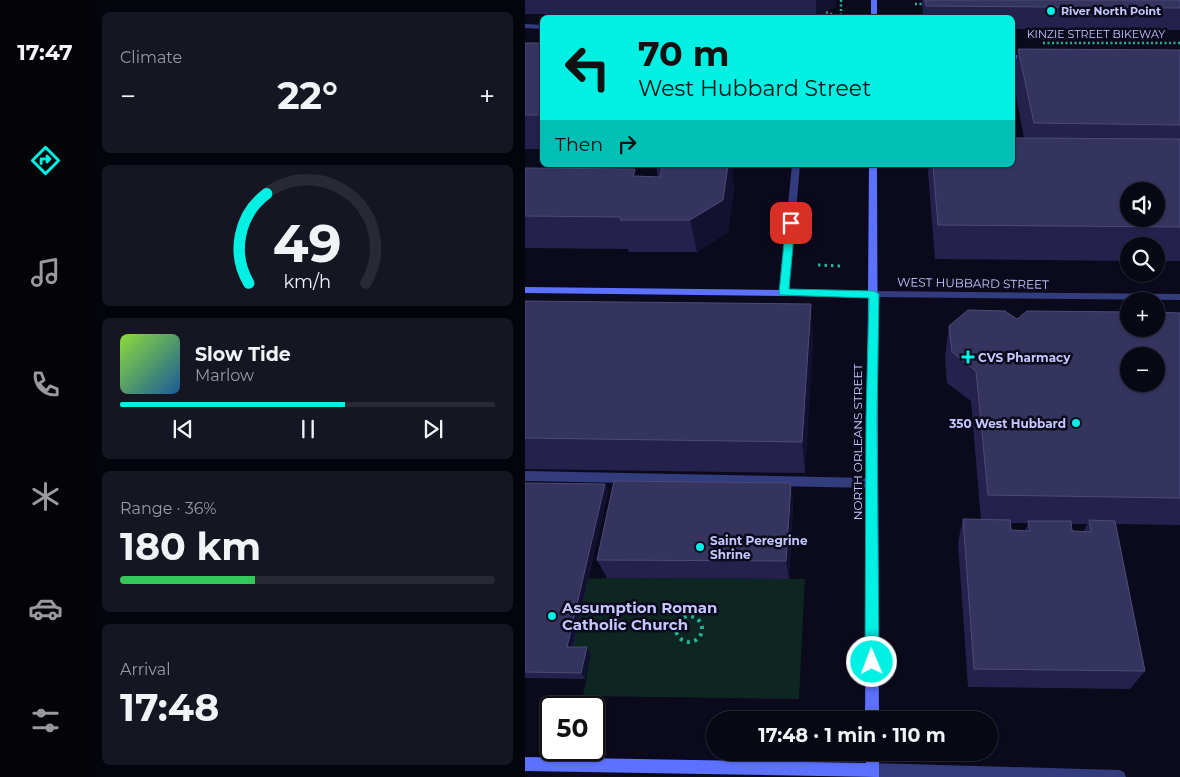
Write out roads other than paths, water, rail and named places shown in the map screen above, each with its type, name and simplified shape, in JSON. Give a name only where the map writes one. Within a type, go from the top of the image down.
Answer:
[{"type":"main road","points":[[874,0],[874,15]]},
{"type":"main road","points":[[1015,57],[1042,57]]},
{"type":"main road","name":"NORTH ORLEANS STREET","points":[[872,711],[873,167]]},
{"type":"main road","name":"WEST HUBBARD STREET","points":[[525,290],[874,294]]},
{"type":"main road","points":[[525,764],[873,774],[872,761]]},
{"type":"street","points":[[525,26],[540,27]]},
{"type":"street","points":[[784,293],[796,167]]},
{"type":"street","name":"WEST HUBBARD STREET","points":[[874,294],[1180,297]]},
{"type":"street","points":[[525,476],[871,483]]},
{"type":"street","points":[[873,774],[1119,777]]},
{"type":"place","name":"River North Point","points":[[1051,11]]},
{"type":"place","name":"CVS Pharmacy","points":[[968,357]]},
{"type":"place","name":"350 West Hubbard","points":[[1076,423]]},
{"type":"place","name":"Saint Peregrine Shrine","points":[[700,547]]},
{"type":"place","name":"Assumption Roman Catholic Church","points":[[552,616]]}]
